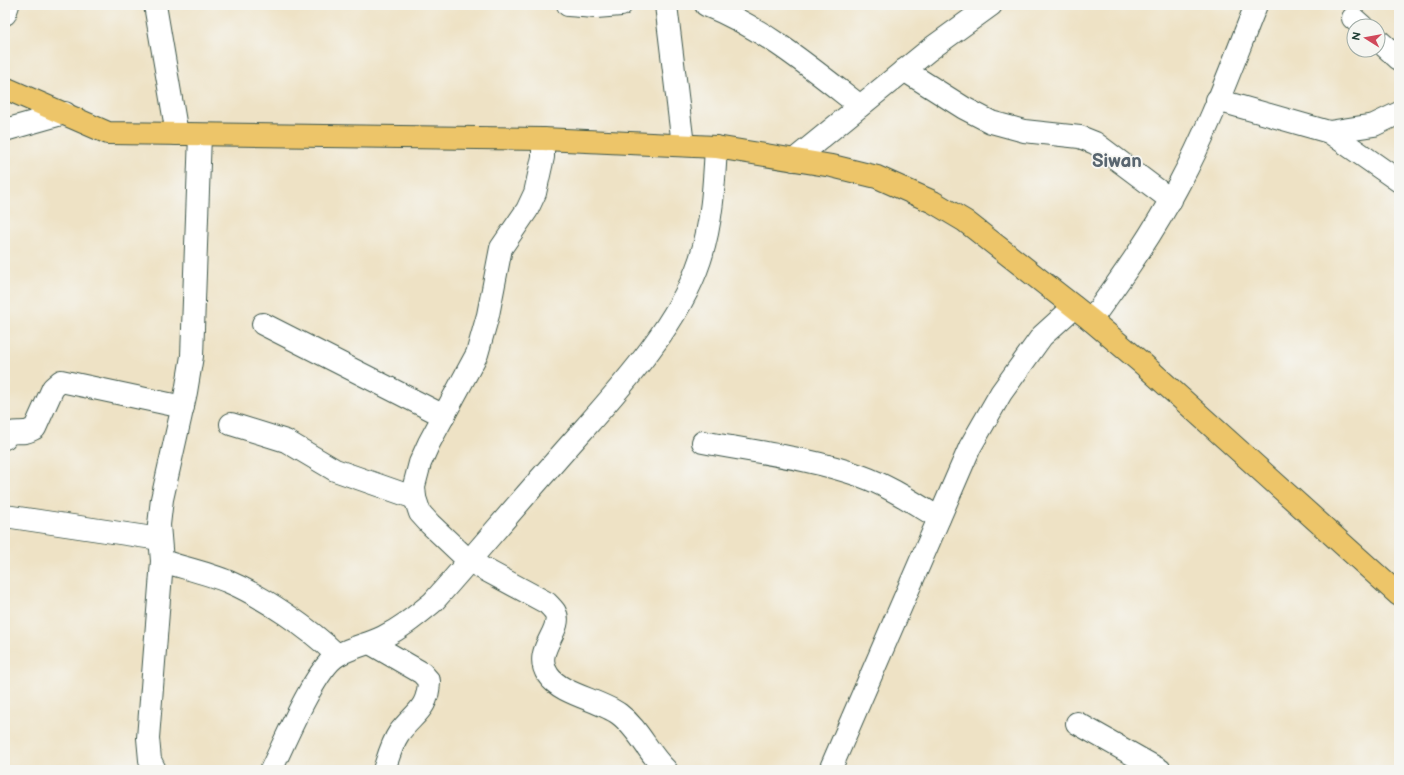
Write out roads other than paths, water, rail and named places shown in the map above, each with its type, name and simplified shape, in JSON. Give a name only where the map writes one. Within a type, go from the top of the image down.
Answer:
[{"type":"main road","points":[[5,88],[108,133],[543,139],[684,145],[716,147],[832,166],[877,177],[933,202],[965,221],[1092,320],[1149,369],[1399,595]]},
{"type":"street","points":[[5,14],[8,5]]},
{"type":"street","points":[[155,5],[177,134]]},
{"type":"street","points":[[568,5],[596,7],[621,5]]},
{"type":"street","points":[[666,5],[684,145]]},
{"type":"street","points":[[706,5],[738,12],[860,106]]},
{"type":"street","points":[[794,160],[904,70],[991,5]]},
{"type":"street","points":[[1092,320],[1128,269],[1170,200],[1217,100],[1256,5]]},
{"type":"street","points":[[1386,47],[1399,59]]},
{"type":"street","points":[[904,70],[964,108],[991,122],[1024,131],[1080,137],[1095,143],[1170,200]]},
{"type":"street","points":[[1217,100],[1329,132],[1399,181]]},
{"type":"street","points":[[5,130],[65,113]]},
{"type":"street","points":[[1329,132],[1374,125],[1399,113]]},
{"type":"street","points":[[155,770],[150,760],[148,738],[162,561],[159,525],[162,499],[183,407],[192,356],[200,135]]},
{"type":"street","points":[[543,139],[543,157],[535,193],[527,210],[501,248],[488,315],[478,354],[420,463],[414,486],[415,498],[420,512],[430,524],[469,561],[547,603],[556,613],[557,621],[543,653],[541,662],[548,676],[562,687],[618,714],[632,726],[656,761],[666,770]]},
{"type":"street","points":[[271,770],[312,688],[326,667],[337,655],[370,643],[404,626],[433,602],[637,366],[672,316],[688,288],[700,261],[714,191],[716,147]]},
{"type":"street","points":[[830,770],[970,447],[1001,393],[1042,336],[1074,306]]},
{"type":"street","points":[[263,324],[444,416]]},
{"type":"street","points":[[5,438],[7,434],[14,432],[25,432],[35,428],[53,388],[61,381],[83,384],[183,407]]},
{"type":"street","points":[[231,424],[286,441],[335,470],[415,498]]},
{"type":"street","points":[[703,442],[830,466],[862,476],[892,490],[939,518]]},
{"type":"street","points":[[5,516],[160,539]]},
{"type":"street","points":[[162,561],[228,582],[243,589],[306,628],[337,655]]},
{"type":"street","points":[[370,643],[422,673],[429,681],[427,700],[420,711],[398,734],[384,770]]},
{"type":"street","points":[[1077,723],[1160,770]]},
{"type":"district","name":"Siwan","points":[[1117,161]]}]
